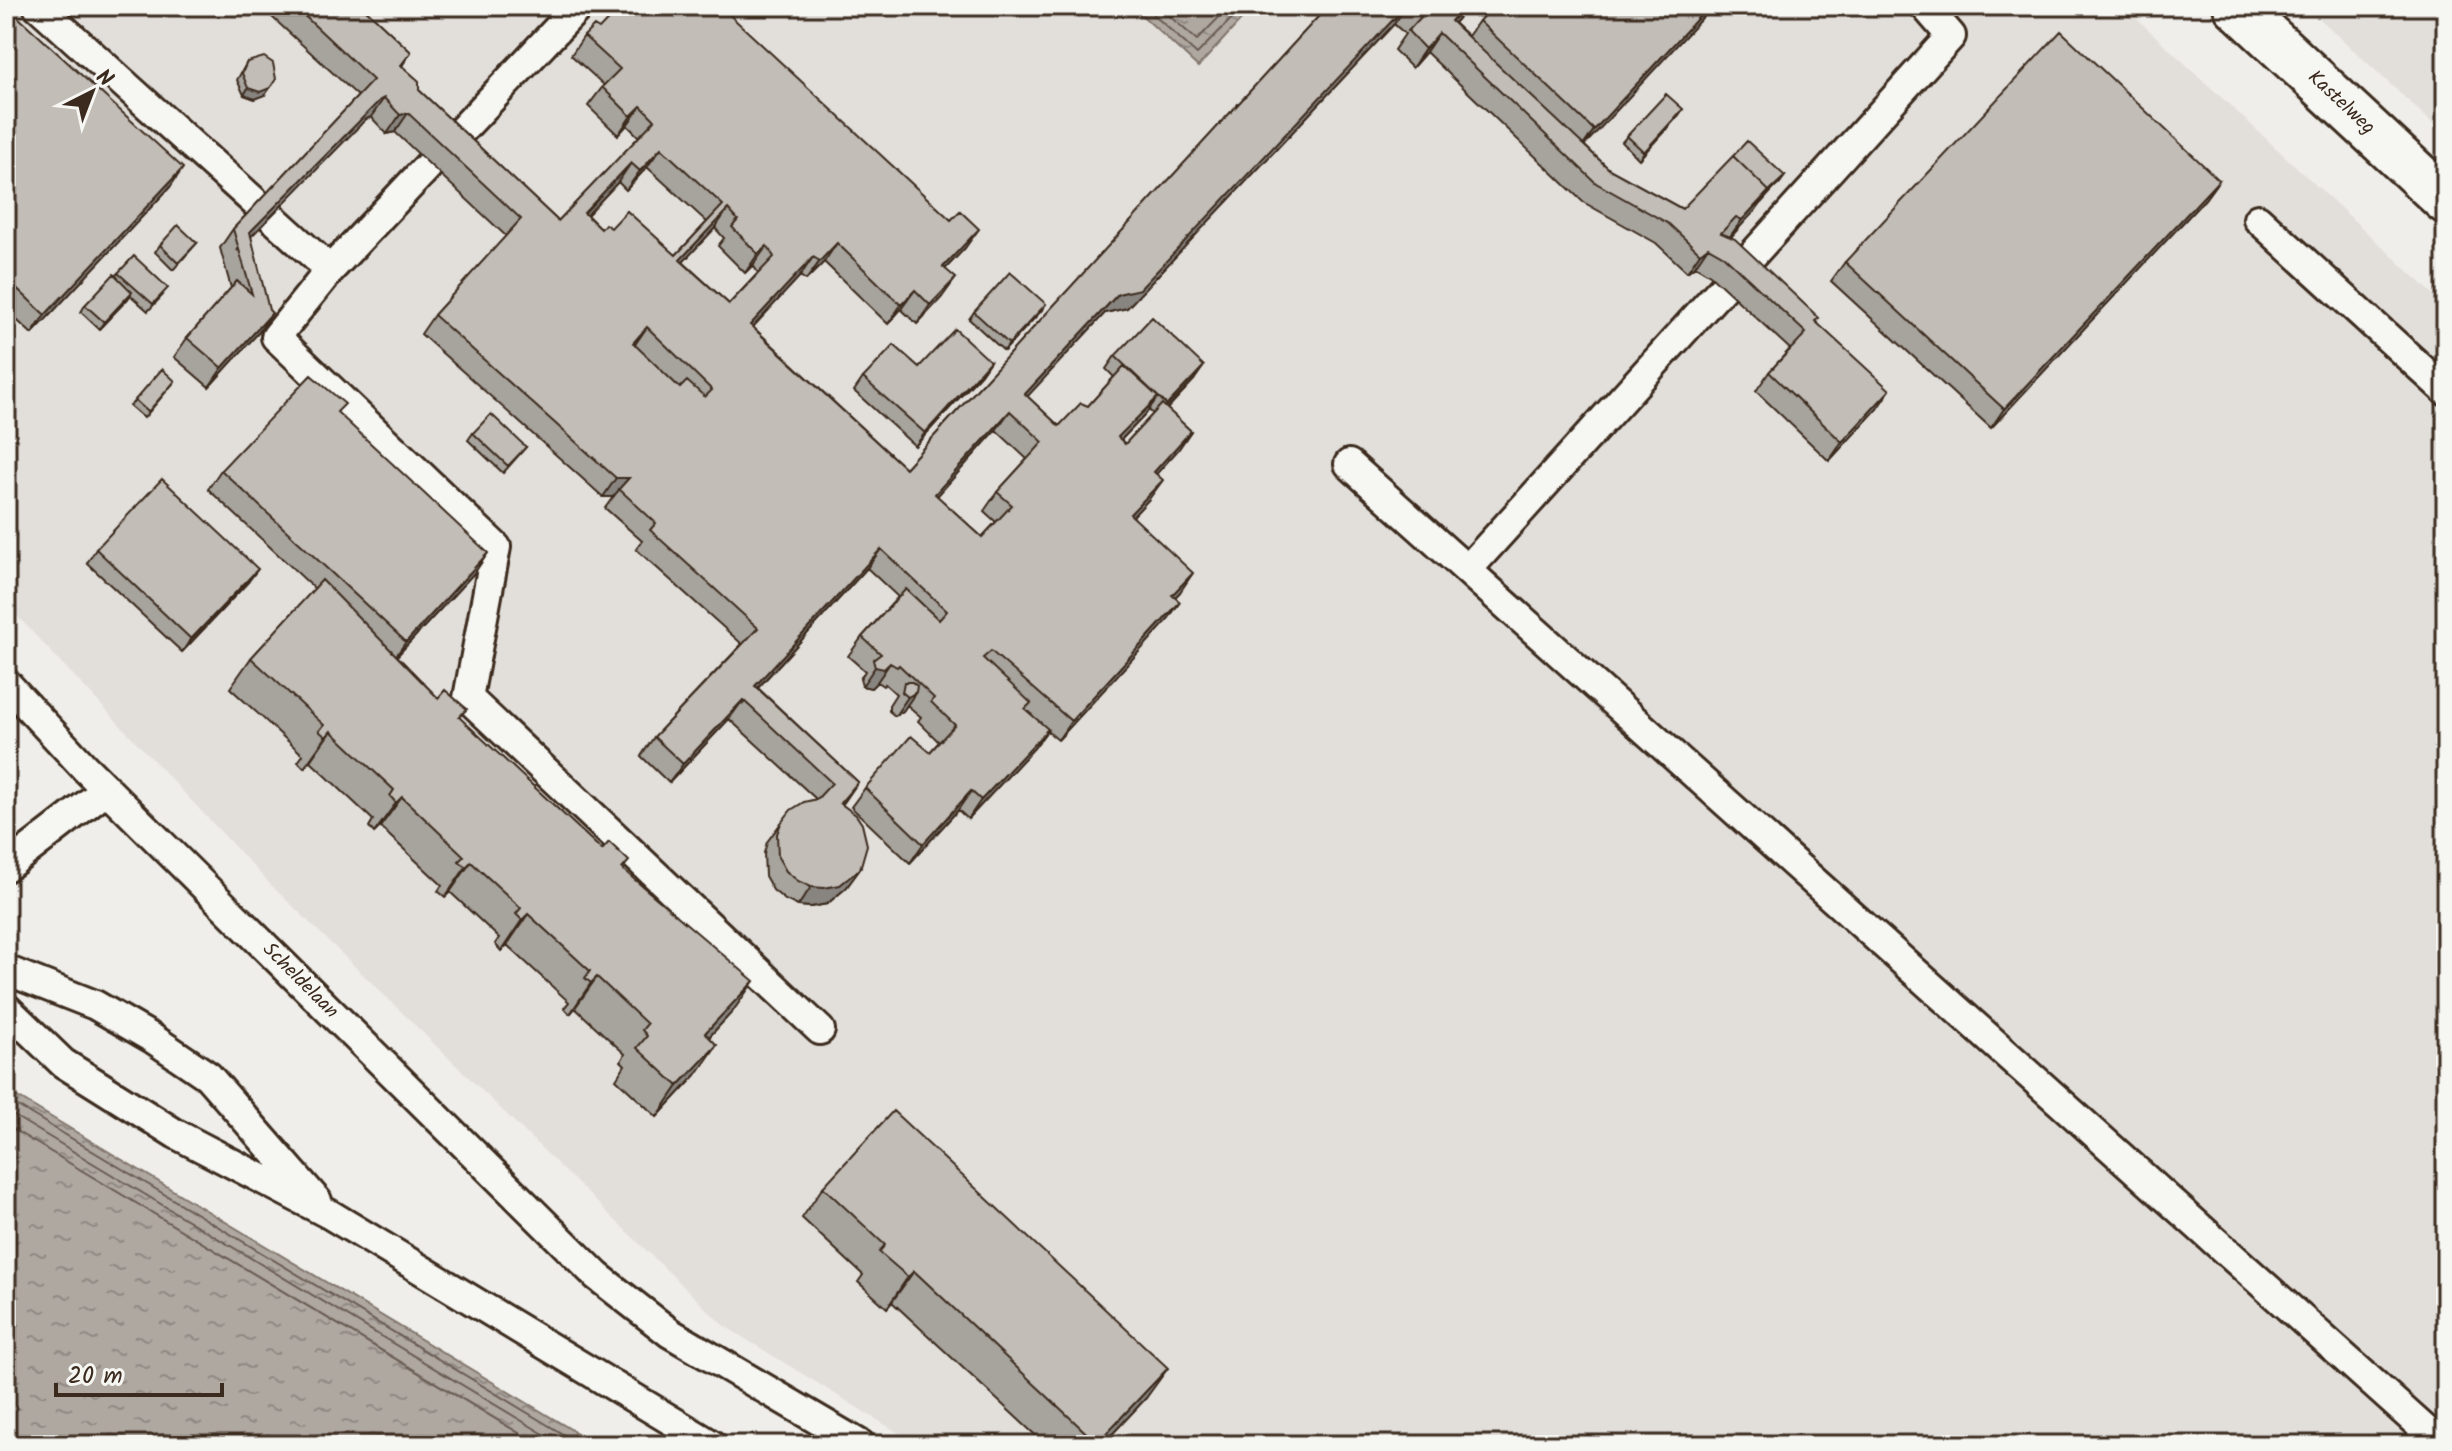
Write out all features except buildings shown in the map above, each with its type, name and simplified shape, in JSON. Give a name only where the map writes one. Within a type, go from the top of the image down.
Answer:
[{"type":"main road","name":"Kastelweg","points":[[2236,6],[2446,201]]},
{"type":"lane","points":[[38,6],[330,270]]},
{"type":"lane","points":[[579,6],[330,270],[276,337],[496,547],[468,698],[820,1030]]},
{"type":"lane","points":[[1467,570],[1951,36],[1925,6]]},
{"type":"lane","points":[[2258,219],[2446,391]]},
{"type":"lane","points":[[1349,464],[2442,1445]]},
{"type":"lane","name":"Scheldelaan","points":[[6,683],[107,789],[597,1276],[670,1333],[861,1445]]},
{"type":"lane","points":[[6,867],[107,789]]},
{"type":"lane","points":[[6,970],[95,1005],[208,1076],[329,1214]]},
{"type":"lane","points":[[6,1008],[63,1063],[176,1134],[329,1214],[712,1445]]},
{"type":"shaded area","points":[[6,6],[2123,6],[2446,306],[2446,1445],[918,1445],[723,1325],[270,884],[6,604]]},
{"type":"shaded area","points":[[2306,6],[2446,6],[2446,136]]},
{"type":"water","points":[[1132,6],[1254,6],[1198,67]]},
{"type":"water","points":[[6,1090],[597,1445],[6,1445]]}]
